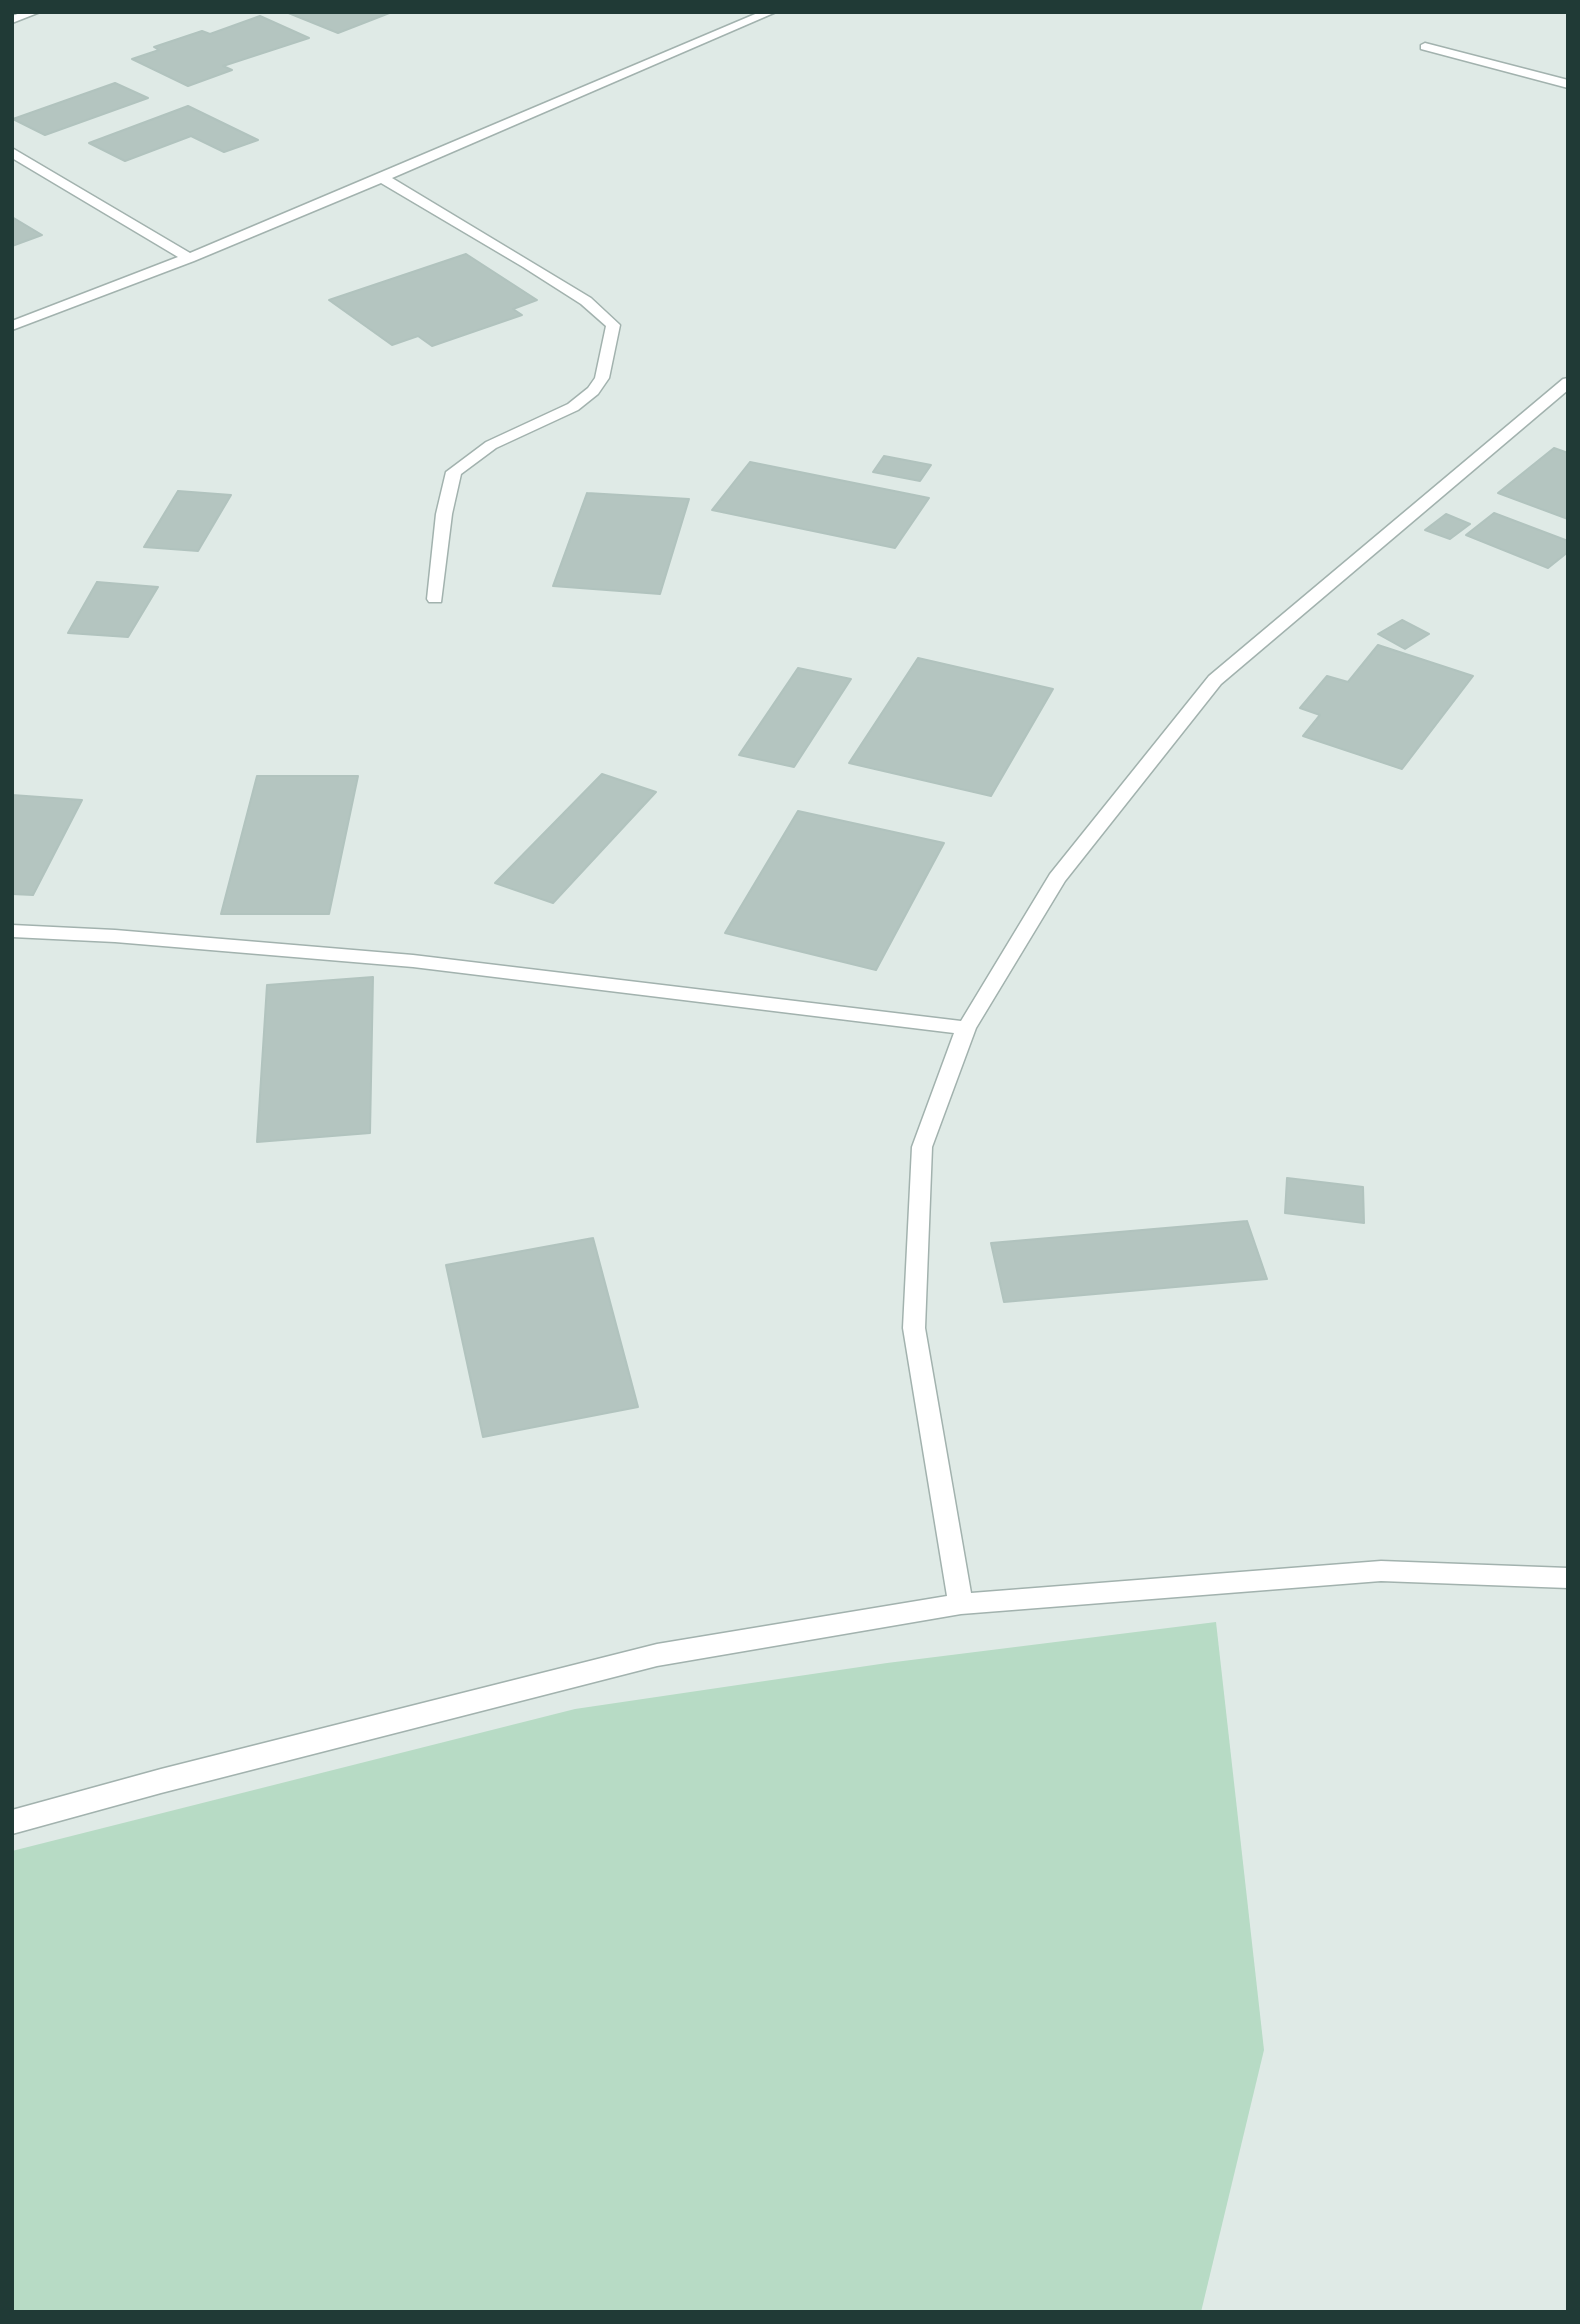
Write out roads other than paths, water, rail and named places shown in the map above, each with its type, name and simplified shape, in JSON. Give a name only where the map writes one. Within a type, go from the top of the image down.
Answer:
[{"type":"street","points":[[12,20],[34,12]]},
{"type":"street","points":[[12,326],[189,258],[770,12]]},
{"type":"street","points":[[1425,47],[1568,84]]},
{"type":"street","points":[[12,152],[189,258]]},
{"type":"street","points":[[382,178],[528,264],[586,301],[613,325],[602,377],[593,390],[573,407],[491,445],[454,472],[444,514],[435,599]]},
{"type":"street","points":[[961,1604],[914,1328],[922,1147],[966,1028],[1058,878],[1215,680],[1568,382]]},
{"type":"street","points":[[12,931],[116,936],[413,961],[966,1028]]},
{"type":"street","points":[[12,1822],[174,1777],[657,1655],[961,1604],[1381,1571],[1568,1578]]}]
